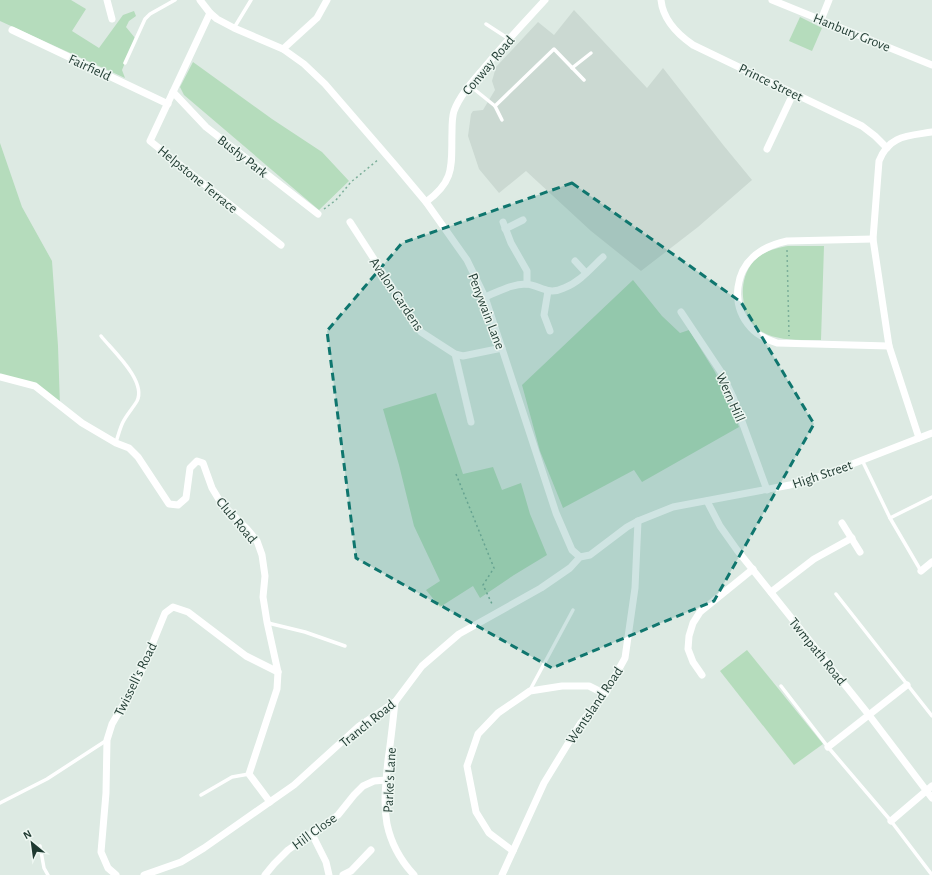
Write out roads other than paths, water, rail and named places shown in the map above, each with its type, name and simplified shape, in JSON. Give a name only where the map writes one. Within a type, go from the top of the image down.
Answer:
[{"type":"street","points":[[108,0],[112,18]]},
{"type":"street","points":[[200,0],[210,13]]},
{"type":"street","points":[[282,49],[317,18],[327,0]]},
{"type":"street","name":"Conway Road","points":[[426,202],[437,194],[445,183],[452,168],[452,126],[454,111],[462,95],[544,0]]},
{"type":"street","name":"Prince Street","points":[[661,0],[662,10],[674,29],[687,41],[862,126],[875,136],[886,148]]},
{"type":"street","name":"Hanbury Grove","points":[[772,0],[932,65]]},
{"type":"street","points":[[821,20],[829,0]]},
{"type":"street","name":"Penywain Lane","points":[[210,13],[234,28],[282,49],[304,64],[325,84],[426,202],[467,260],[485,297],[556,513],[572,550],[580,557]]},
{"type":"street","name":"Helpstone Terrace","points":[[210,13],[150,141],[281,245]]},
{"type":"street","name":"Fairfield","points":[[12,30],[168,104]]},
{"type":"street","name":"Bushy Park","points":[[174,92],[206,127],[318,214]]},
{"type":"street","points":[[767,148],[794,94]]},
{"type":"street","points":[[919,438],[889,346],[873,239],[879,161],[886,148],[902,136],[932,132]]},
{"type":"street","points":[[523,220],[504,226],[511,243],[527,271],[527,284]]},
{"type":"street","name":"Avalon Gardens","points":[[350,222],[421,332],[455,354]]},
{"type":"street","points":[[873,239],[787,241],[774,244],[761,251],[751,260],[742,275],[737,288],[738,302],[742,316],[751,329],[764,339],[789,344],[889,346]]},
{"type":"street","points":[[485,297],[513,286],[527,284],[548,291],[563,289],[576,282],[603,257]]},
{"type":"street","points":[[575,261],[586,273]]},
{"type":"street","points":[[548,291],[544,315],[550,331]]},
{"type":"street","name":"Wern Hill","points":[[681,312],[721,372],[733,397],[767,490]]},
{"type":"street","points":[[471,422],[455,354],[463,356],[502,348]]},
{"type":"street","name":"Club Road","points":[[0,377],[35,386],[82,423],[116,443],[129,448],[138,457],[168,504],[178,505],[186,498],[190,468],[197,461],[203,463],[212,488],[221,503],[248,529],[257,541],[262,555],[265,576],[263,597],[267,622],[278,672],[277,689],[249,774]]},
{"type":"street","name":"High Street","points":[[708,501],[790,485],[824,475],[932,433]]},
{"type":"street","name":"Tranch Road","points":[[144,875],[181,862],[204,848],[294,785],[358,728],[395,702],[422,666],[459,634],[541,588],[570,568],[580,557],[590,555],[627,527],[638,521],[673,507],[708,501]]},
{"type":"street","name":"Twmpath Road","points":[[708,501],[720,526],[752,569],[929,788],[932,798]]},
{"type":"street","name":"Wentsland Road","points":[[502,875],[544,783],[580,724],[605,694],[626,658],[635,588],[638,521]]},
{"type":"street","points":[[842,523],[860,552]]},
{"type":"street","points":[[771,592],[814,559],[852,538]]},
{"type":"street","points":[[921,571],[932,562]]},
{"type":"street","points":[[702,675],[693,662],[688,649],[689,636],[693,623],[700,612],[752,569]]},
{"type":"street","name":"Twissell's Road","points":[[116,875],[108,868],[101,852],[106,794],[107,740],[112,724],[138,679],[165,613],[173,607],[188,612],[246,656],[278,672]]},
{"type":"street","points":[[828,747],[907,684]]},
{"type":"street","points":[[513,851],[489,833],[476,812],[468,766],[478,734],[498,712],[530,691],[562,686],[589,686],[605,694]]},
{"type":"street","name":"Parke's Lane","points":[[395,702],[386,780],[385,800],[387,824],[393,843],[404,864],[414,875]]},
{"type":"street","points":[[249,774],[270,802]]},
{"type":"street","name":"Hill Close","points":[[265,875],[288,850],[338,815],[363,786],[374,781],[386,780]]},
{"type":"street","points":[[892,821],[929,788]]},
{"type":"street","points":[[312,834],[323,855],[329,875]]},
{"type":"street","points":[[343,875],[351,871],[371,850]]},
{"type":"lane","points":[[125,63],[146,17],[175,0]]},
{"type":"lane","points":[[234,28],[251,0]]},
{"type":"lane","points":[[486,24],[509,39]]},
{"type":"lane","points":[[495,106],[554,49],[584,80]]},
{"type":"lane","points":[[572,68],[591,53]]},
{"type":"lane","points":[[470,85],[495,106],[502,120]]},
{"type":"lane","points":[[100,336],[120,356],[130,369],[138,389],[138,400],[123,421],[116,443]]},
{"type":"lane","points":[[862,460],[890,518],[921,571]]},
{"type":"lane","points":[[890,518],[932,497]]},
{"type":"lane","points":[[836,594],[932,716]]},
{"type":"lane","points":[[530,691],[573,610]]},
{"type":"lane","points":[[267,622],[305,632],[345,646]]},
{"type":"lane","points":[[781,686],[828,747],[892,821],[932,875]]},
{"type":"lane","points":[[0,803],[47,779],[107,740]]},
{"type":"lane","points":[[201,795],[232,777],[249,774]]},
{"type":"lane","points":[[40,846],[44,868],[48,875]]}]
